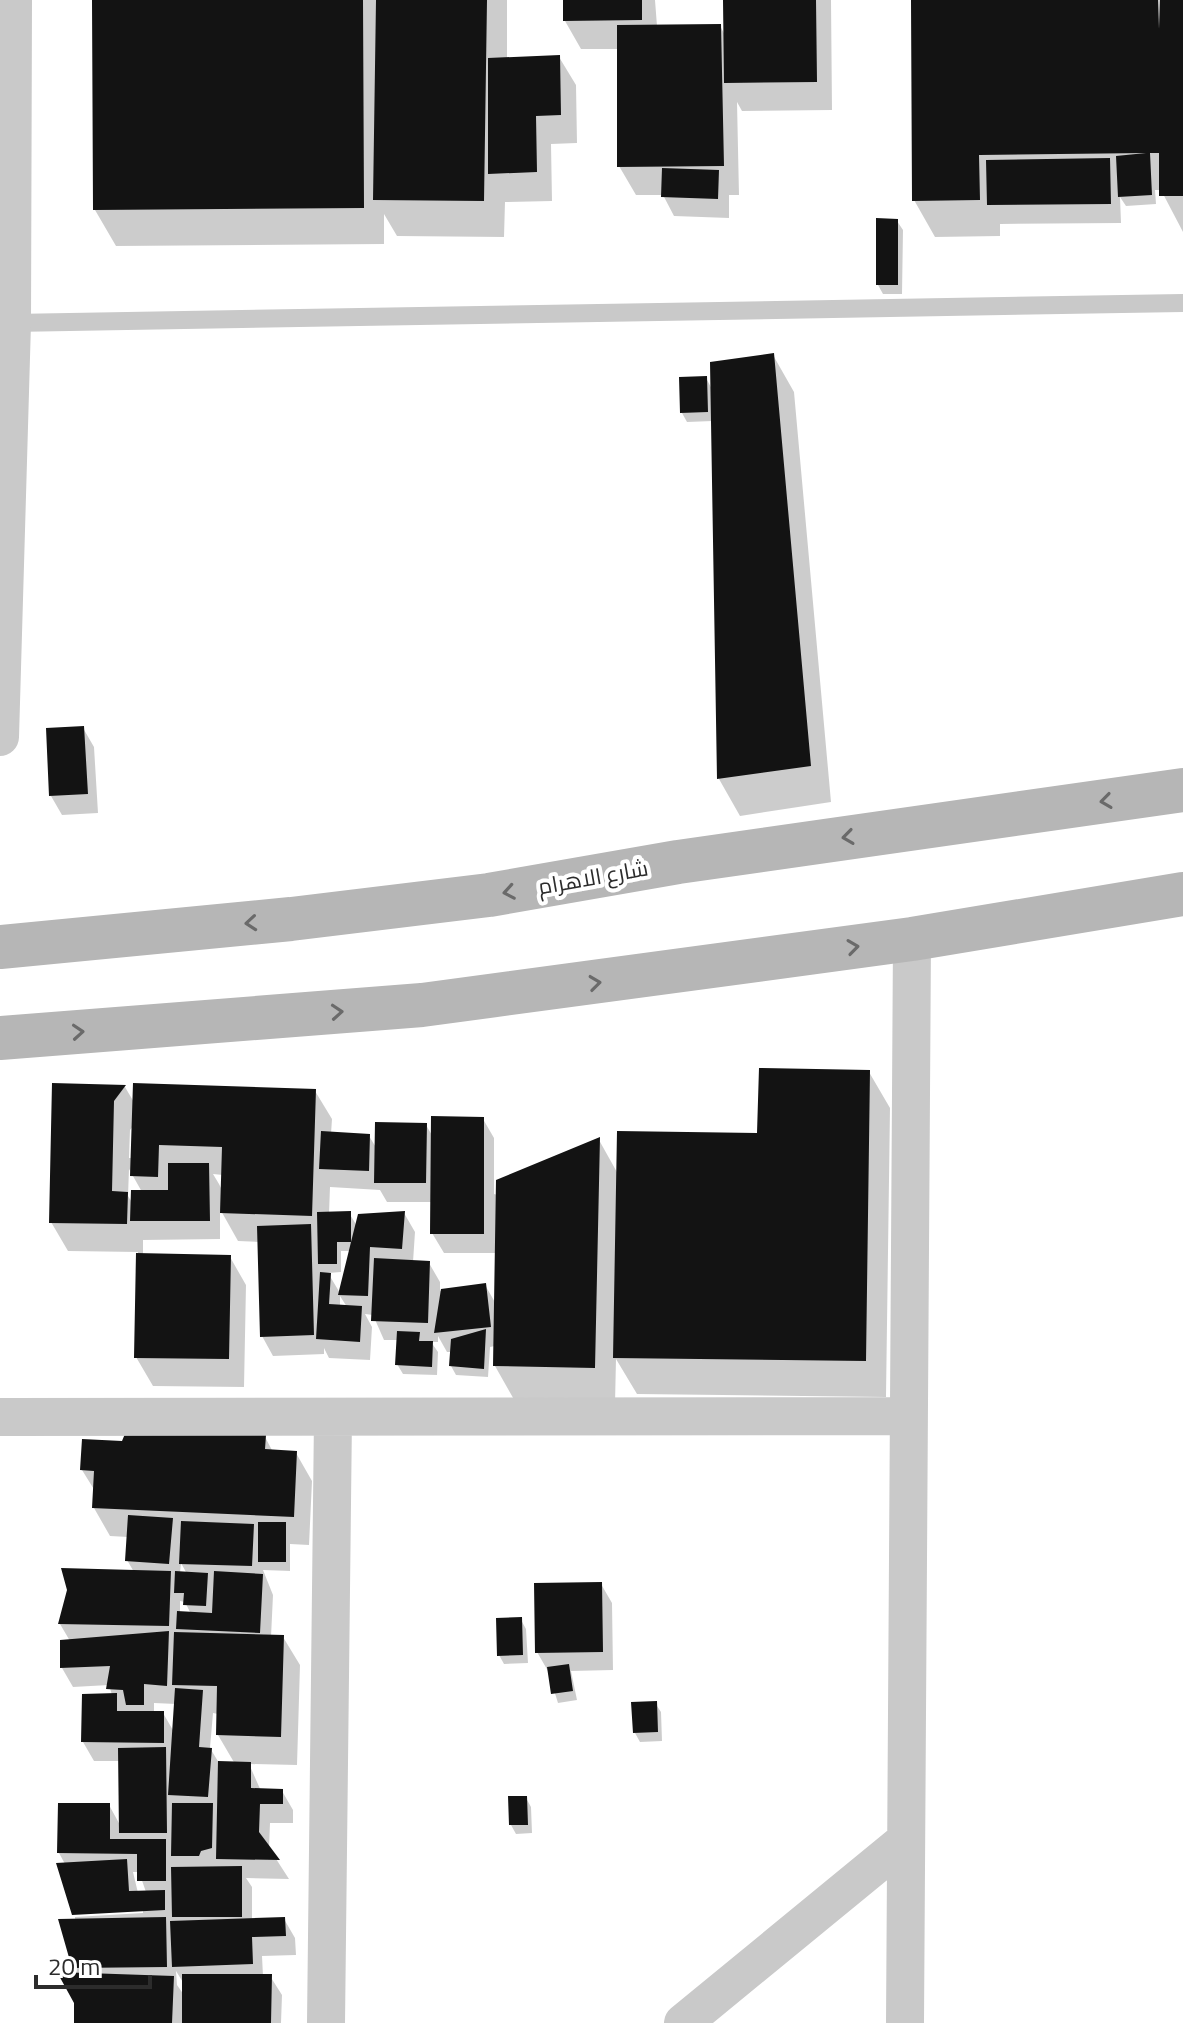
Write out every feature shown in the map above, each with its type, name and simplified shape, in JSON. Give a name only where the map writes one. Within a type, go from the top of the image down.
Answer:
[{"type":"main road","name":"شارع الاهرام","points":[[0,947],[489,895],[694,859],[1183,790]]},
{"type":"main road","points":[[0,1038],[422,1005],[912,939],[1183,894]]},
{"type":"street","points":[[0,737],[12,323],[13,0]]},
{"type":"street","points":[[905,2023],[912,939]]},
{"type":"street","points":[[0,1417],[907,1416]]},
{"type":"street","points":[[326,2023],[333,1417]]},
{"type":"street","points":[[683,2023],[906,1840]]},
{"type":"lane","points":[[12,323],[1183,303]]},
{"type":"building","points":[[92,0],[363,0],[364,208],[93,210]]},
{"type":"building","points":[[376,0],[487,0],[484,201],[373,200]]},
{"type":"building","points":[[563,0],[642,0],[642,20],[563,21]]},
{"type":"building","points":[[723,0],[816,0],[817,82],[724,83]]},
{"type":"building","points":[[911,0],[1158,0],[1159,29],[1160,0],[1183,0],[1183,196],[1159,196],[1159,153],[1150,153],[1152,195],[1118,197],[1116,156],[1146,153],[979,155],[980,200],[912,201]]},
{"type":"building","points":[[721,24],[724,166],[617,167],[617,25]]},
{"type":"building","points":[[560,55],[561,115],[536,116],[537,172],[488,174],[488,58]]},
{"type":"building","points":[[1110,158],[1111,204],[987,205],[986,160]]},
{"type":"building","points":[[662,168],[719,170],[718,199],[661,197]]},
{"type":"building","points":[[876,218],[898,219],[898,285],[876,285]]},
{"type":"building","points":[[774,353],[811,766],[717,779],[710,362]]},
{"type":"building","points":[[707,376],[708,412],[680,413],[679,377]]},
{"type":"building","points":[[84,726],[88,794],[49,796],[46,728]]},
{"type":"building","points":[[759,1068],[870,1070],[866,1361],[613,1358],[617,1131],[757,1133]]},
{"type":"building","points":[[52,1083],[126,1085],[114,1101],[112,1191],[128,1192],[127,1224],[49,1223]]},
{"type":"building","points":[[133,1083],[316,1089],[312,1216],[220,1213],[222,1147],[159,1145],[158,1177],[130,1176]]},
{"type":"building","points":[[431,1116],[484,1117],[484,1234],[430,1234]]},
{"type":"building","points":[[375,1122],[427,1123],[426,1183],[374,1183]]},
{"type":"building","points":[[321,1131],[370,1134],[369,1171],[319,1169]]},
{"type":"building","points":[[600,1137],[595,1368],[493,1366],[496,1180]]},
{"type":"building","points":[[168,1163],[209,1163],[210,1221],[130,1221],[131,1190],[168,1190]]},
{"type":"building","points":[[351,1211],[351,1242],[337,1242],[337,1264],[318,1264],[317,1212]]},
{"type":"building","points":[[405,1211],[402,1249],[370,1247],[368,1296],[338,1295],[358,1214]]},
{"type":"building","points":[[311,1224],[314,1335],[260,1337],[257,1226]]},
{"type":"building","points":[[136,1253],[231,1255],[229,1359],[134,1358]]},
{"type":"building","points":[[374,1258],[430,1261],[428,1323],[371,1321]]},
{"type":"building","points":[[320,1272],[331,1273],[329,1304],[362,1306],[360,1342],[316,1339]]},
{"type":"building","points":[[486,1283],[491,1327],[434,1333],[441,1289]]},
{"type":"building","points":[[486,1329],[484,1369],[449,1366],[451,1339]]},
{"type":"building","points":[[397,1331],[420,1332],[419,1341],[433,1341],[432,1367],[395,1365]]},
{"type":"building","points":[[127,1429],[266,1435],[265,1449],[297,1451],[294,1517],[92,1508],[94,1471],[80,1470],[82,1439],[122,1441]]},
{"type":"building","points":[[128,1515],[173,1518],[169,1564],[125,1561]]},
{"type":"building","points":[[181,1521],[254,1524],[252,1566],[179,1564]]},
{"type":"building","points":[[258,1522],[286,1522],[286,1562],[258,1562]]},
{"type":"building","points":[[61,1568],[171,1571],[169,1626],[58,1624],[67,1590]]},
{"type":"building","points":[[175,1571],[208,1573],[206,1606],[183,1605],[184,1593],[174,1593]]},
{"type":"building","points":[[214,1571],[263,1574],[260,1633],[176,1629],[177,1611],[212,1613]]},
{"type":"building","points":[[602,1582],[603,1652],[535,1653],[534,1583]]},
{"type":"building","points":[[522,1617],[523,1655],[497,1656],[496,1618]]},
{"type":"building","points":[[169,1631],[167,1686],[144,1684],[144,1705],[126,1705],[123,1690],[106,1689],[110,1666],[60,1668],[60,1640]]},
{"type":"building","points":[[174,1632],[284,1635],[281,1737],[216,1735],[217,1686],[172,1685]]},
{"type":"building","points":[[569,1664],[573,1691],[551,1694],[547,1667]]},
{"type":"building","points":[[175,1688],[203,1690],[199,1747],[212,1748],[208,1797],[168,1795]]},
{"type":"building","points":[[117,1693],[117,1711],[164,1711],[164,1743],[81,1742],[82,1694]]},
{"type":"building","points":[[657,1701],[658,1732],[633,1733],[631,1702]]},
{"type":"building","points":[[166,1747],[167,1833],[119,1833],[118,1748]]},
{"type":"building","points":[[218,1761],[251,1762],[251,1788],[283,1789],[283,1804],[260,1804],[259,1832],[280,1860],[216,1859]]},
{"type":"building","points":[[508,1796],[527,1796],[528,1825],[509,1825]]},
{"type":"building","points":[[58,1803],[110,1803],[110,1839],[166,1839],[166,1881],[137,1881],[137,1854],[57,1853]]},
{"type":"building","points":[[172,1803],[213,1803],[212,1848],[201,1851],[199,1856],[171,1856]]},
{"type":"building","points":[[127,1859],[129,1891],[165,1890],[165,1910],[72,1915],[56,1863]]},
{"type":"building","points":[[242,1866],[242,1917],[172,1917],[171,1867]]},
{"type":"building","points":[[166,1917],[167,1967],[72,1968],[58,1919]]},
{"type":"building","points":[[285,1917],[286,1936],[252,1937],[253,1964],[172,1967],[170,1921]]},
{"type":"building","points":[[57,1972],[174,1976],[172,2023],[74,2023],[74,2003]]},
{"type":"building","points":[[182,1974],[272,1974],[271,2023],[182,2023]]}]
